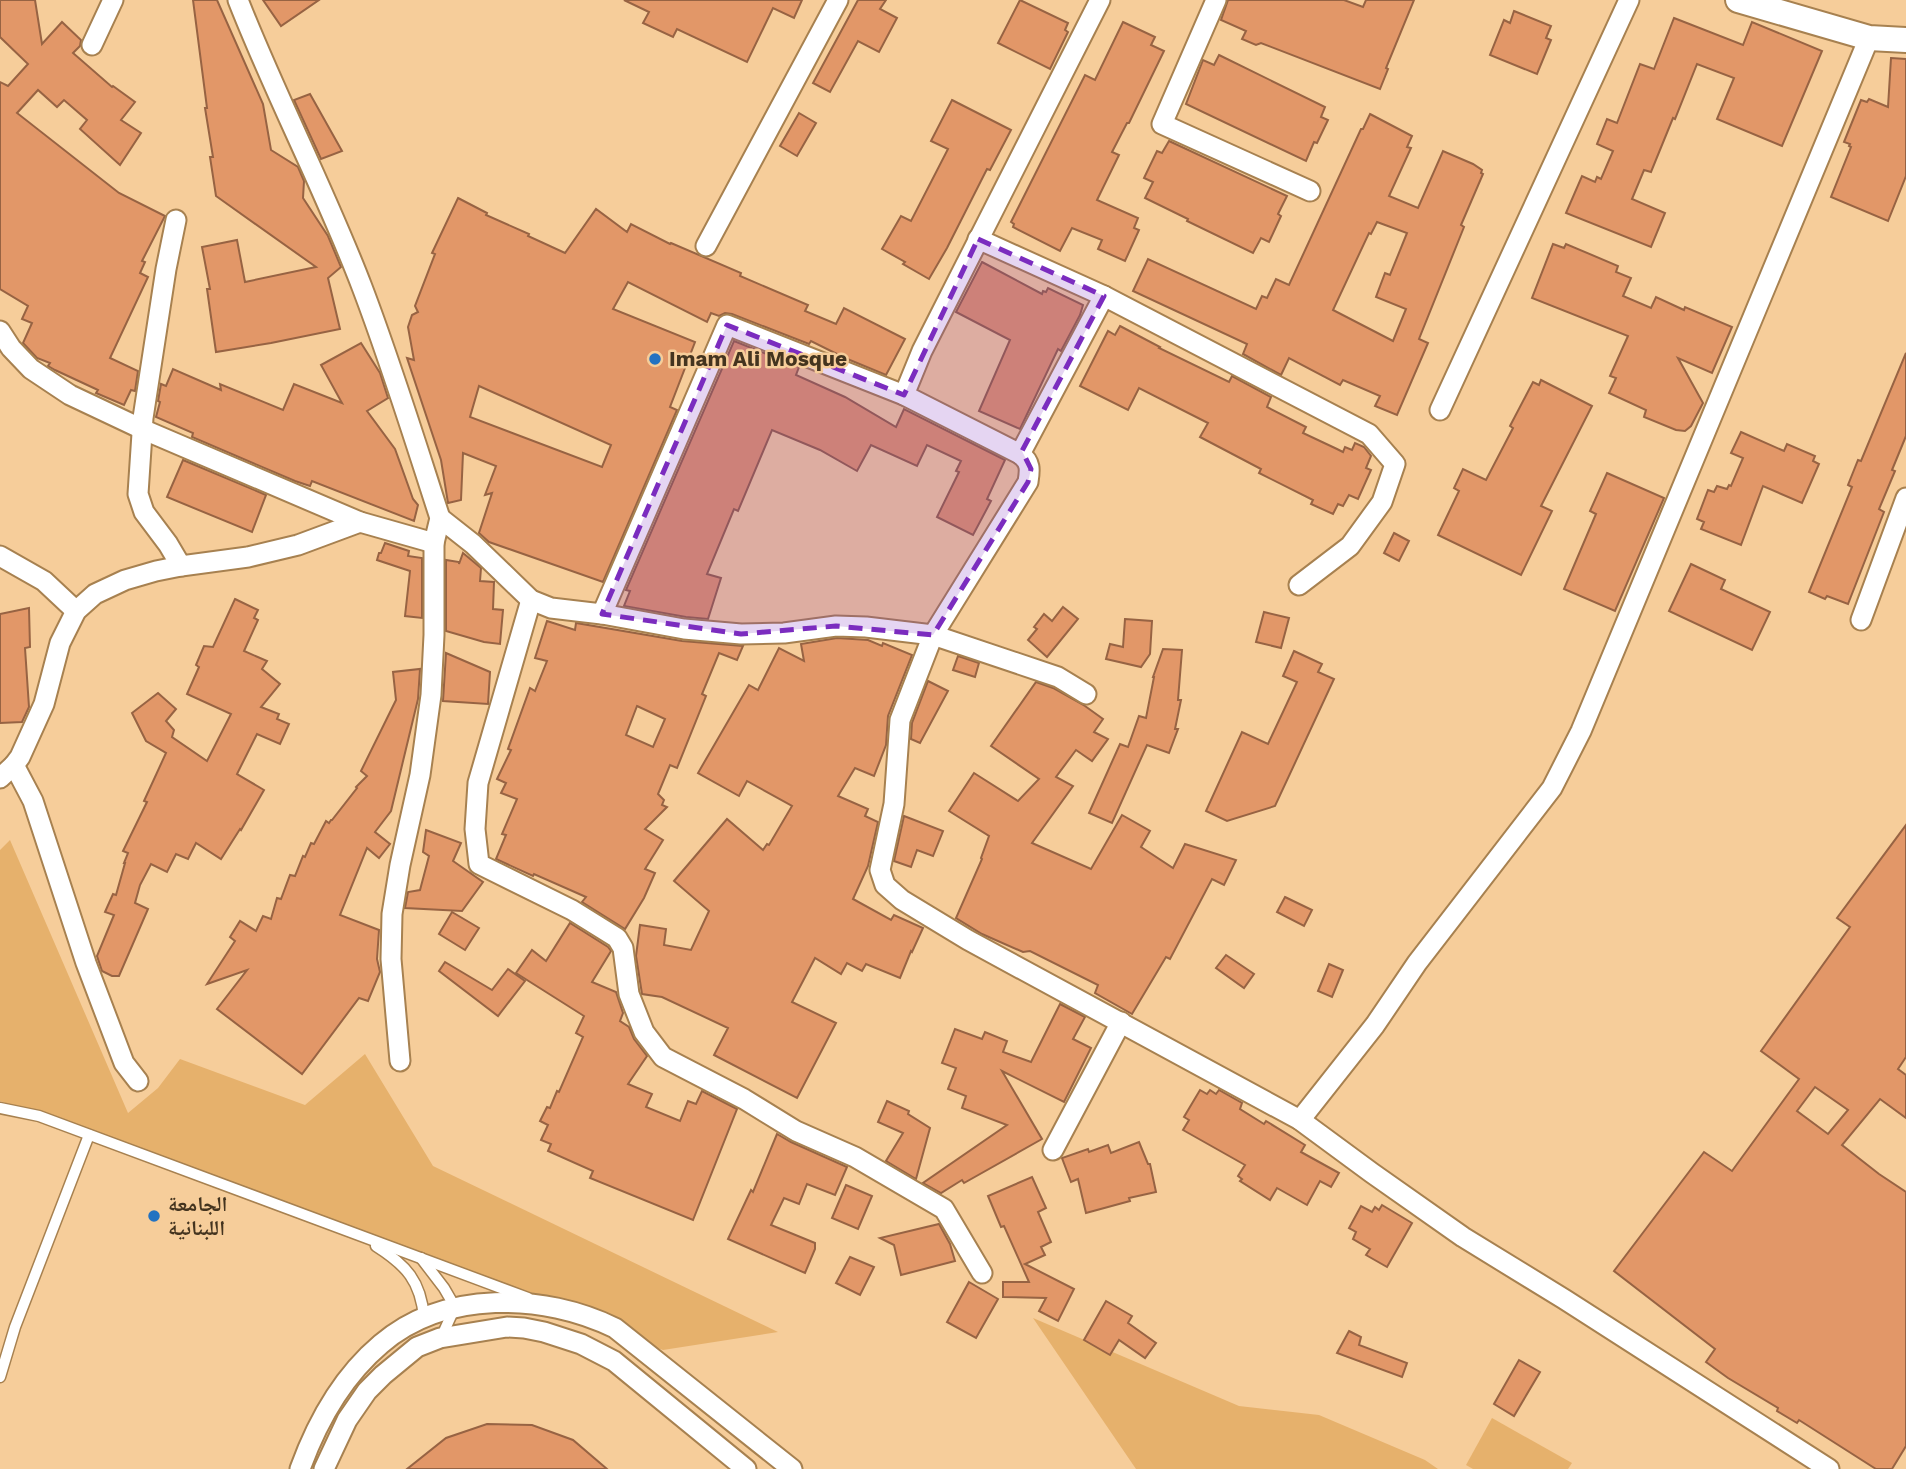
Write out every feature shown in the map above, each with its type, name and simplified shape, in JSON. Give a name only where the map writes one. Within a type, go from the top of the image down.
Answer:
[{"type":"street","points":[[92,46],[113,0]]},
{"type":"street","points":[[238,0],[262,62],[317,180],[362,287],[440,519],[434,543],[434,635],[430,695],[420,775],[392,914],[391,959],[400,1061]]},
{"type":"street","points":[[706,246],[838,0]]},
{"type":"street","points":[[904,395],[922,351],[1100,0]]},
{"type":"street","points":[[1216,0],[1162,124],[1310,191]]},
{"type":"street","points":[[1440,410],[1629,0]]},
{"type":"street","points":[[1738,0],[1869,38],[1906,40]]},
{"type":"street","points":[[1300,1120],[1375,1025],[1417,963],[1552,788],[1586,718],[1869,38]]},
{"type":"street","points":[[176,220],[142,429],[138,484],[139,502],[144,512],[181,566]]},
{"type":"street","points":[[978,239],[1104,296],[1369,435],[1395,464],[1382,502],[1350,546],[1299,585]]},
{"type":"street","points":[[1020,454],[1104,296]]},
{"type":"street","points":[[602,614],[727,325],[904,395],[1020,454],[1031,469],[1028,482],[933,635],[900,720],[894,804],[880,870],[885,885],[902,900],[968,940],[1300,1120],[1463,1237],[1829,1469]]},
{"type":"street","points":[[0,331],[31,369],[70,395],[142,429],[360,522],[434,543]]},
{"type":"street","points":[[1861,620],[1906,498]]},
{"type":"street","points":[[440,519],[473,544],[531,600],[551,608],[741,634],[784,633],[836,626],[933,635],[1058,677],[1086,694]]},
{"type":"street","points":[[138,1081],[124,1063],[86,963],[33,801],[7,772],[20,757],[44,704],[60,643],[76,611],[95,594],[125,580],[181,566],[248,557],[298,545],[360,522]]},
{"type":"street","points":[[0,556],[44,581],[76,611]]},
{"type":"street","points":[[531,600],[478,783],[475,829],[479,864],[572,910],[617,938],[623,947],[629,994],[644,1032],[663,1058],[744,1099],[796,1131],[855,1157],[944,1209],[982,1273]]},
{"type":"street","points":[[1053,1150],[1121,1022]]},
{"type":"street","points":[[300,1469],[327,1410],[348,1378],[382,1342],[424,1318],[455,1307],[507,1302],[581,1313],[615,1328],[792,1469]]},
{"type":"street","points":[[324,1469],[347,1420],[368,1391],[417,1347],[440,1338],[507,1327],[544,1332],[581,1344],[614,1361],[746,1469]]},
{"type":"lane","points":[[0,1108],[39,1116],[554,1308]]},
{"type":"lane","points":[[0,1377],[15,1327],[89,1135]]},
{"type":"lane","points":[[355,1232],[396,1258],[415,1281],[423,1302],[424,1318]]},
{"type":"lane","points":[[420,1258],[455,1307],[440,1338]]},
{"type":"highlighted area","points":[[978,239],[1104,296],[1022,451],[1031,469],[1028,482],[933,635],[836,626],[741,634],[602,614],[727,325],[904,395]]},
{"type":"shaded area","points":[[10,840],[128,1113],[158,1088],[180,1059],[305,1105],[365,1054],[433,1166],[778,1332],[663,1350],[0,1101],[0,850]]},
{"type":"shaded area","points":[[1033,1318],[1239,1406],[1319,1415],[1425,1460],[1438,1469],[1136,1469]]},
{"type":"shaded area","points":[[1492,1418],[1572,1463],[1568,1469],[1473,1469],[1466,1465]]},
{"type":"building","points":[[0,0],[35,0],[42,44],[62,22],[81,40],[80,46],[73,53],[112,87],[135,102],[121,120],[141,133],[120,165],[80,129],[87,120],[64,100],[57,107],[38,90],[17,113],[119,193],[165,216],[142,261],[145,262],[140,273],[148,277],[110,358],[138,371],[135,391],[131,390],[124,405],[96,393],[98,390],[55,370],[48,366],[50,363],[37,358],[23,343],[32,323],[22,319],[28,306],[0,289],[0,82],[8,86],[28,64],[0,37]]},
{"type":"building","points":[[193,0],[217,0],[263,104],[271,150],[298,167],[304,181],[303,198],[328,236],[341,267],[328,278],[340,329],[216,352],[207,289],[210,289],[202,247],[237,240],[245,282],[316,267],[216,196]]},
{"type":"building","points":[[263,0],[319,0],[281,26]]},
{"type":"building","points":[[624,0],[802,0],[794,18],[773,8],[747,62],[677,29],[673,37],[643,23],[649,12]]},
{"type":"building","points":[[858,0],[886,0],[880,9],[897,18],[879,52],[858,41],[830,92],[813,83]]},
{"type":"building","points":[[1020,0],[1068,23],[1065,30],[1068,32],[1050,69],[998,43]]},
{"type":"building","points":[[1228,0],[1344,0],[1363,7],[1366,0],[1414,0],[1380,89],[1261,43],[1256,45],[1242,39],[1246,31],[1221,20]]},
{"type":"building","points":[[1514,11],[1551,26],[1546,38],[1551,40],[1537,74],[1490,55],[1504,20],[1510,23]]},
{"type":"building","points":[[1674,18],[1743,45],[1752,22],[1822,51],[1782,146],[1717,119],[1734,78],[1697,64],[1651,172],[1644,170],[1632,199],[1665,213],[1651,247],[1566,213],[1582,176],[1595,182],[1597,177],[1601,179],[1613,151],[1597,144],[1607,119],[1617,123],[1640,64],[1654,69]]},
{"type":"building","points":[[1123,22],[1155,37],[1151,45],[1164,51],[1112,152],[1119,155],[1097,200],[1138,218],[1134,228],[1139,230],[1125,261],[1098,249],[1102,240],[1072,228],[1060,251],[1013,227],[1011,222],[1085,75],[1095,80]]},
{"type":"building","points":[[1219,55],[1325,107],[1321,117],[1328,120],[1306,161],[1186,104],[1203,60],[1214,65]]},
{"type":"building","points":[[1891,58],[1906,59],[1906,176],[1888,221],[1831,197],[1851,147],[1844,142],[1861,100],[1867,102],[1869,99],[1888,107]]},
{"type":"building","points":[[310,94],[342,151],[321,159],[294,100]]},
{"type":"building","points":[[952,100],[1011,130],[990,170],[987,169],[929,279],[882,249],[901,216],[911,221],[948,149],[931,141]]},
{"type":"building","points":[[799,113],[816,123],[797,156],[780,146]]},
{"type":"building","points":[[1370,114],[1412,136],[1407,147],[1411,148],[1389,196],[1418,208],[1443,151],[1473,164],[1482,170],[1483,174],[1419,339],[1428,343],[1397,415],[1375,406],[1380,396],[1343,380],[1340,385],[1289,358],[1281,375],[1243,354],[1247,344],[1133,291],[1148,259],[1256,309],[1262,296],[1267,298],[1276,279],[1289,285]],"holes":[[[1377,222],[1407,233],[1390,275],[1385,273],[1376,297],[1406,309],[1393,341],[1333,310],[1369,233],[1371,234]]]},
{"type":"building","points":[[1169,141],[1287,196],[1269,242],[1261,238],[1253,253],[1145,198],[1153,182],[1144,178],[1157,151],[1162,153]]},
{"type":"building","points":[[458,198],[487,213],[486,215],[565,253],[596,209],[627,232],[631,224],[808,305],[805,311],[836,324],[844,308],[905,339],[886,375],[811,341],[809,344],[732,314],[719,316],[711,313],[707,322],[628,282],[613,309],[695,342],[670,407],[677,410],[603,582],[489,542],[479,533],[492,493],[485,495],[496,466],[463,453],[461,500],[448,503],[441,460],[407,358],[414,360],[408,327],[412,315],[418,312],[415,306],[435,254],[432,253]],"holes":[[[479,386],[611,445],[602,467],[470,417]]]},
{"type":"building","points":[[1553,244],[1564,248],[1566,244],[1618,266],[1616,272],[1631,278],[1623,296],[1651,308],[1656,297],[1732,327],[1712,373],[1678,358],[1703,403],[1691,426],[1685,431],[1644,417],[1646,410],[1609,393],[1616,378],[1610,376],[1628,336],[1532,298]]},
{"type":"building","points":[[982,262],[1042,294],[1048,288],[1083,305],[1061,351],[1058,349],[1020,429],[979,411],[1010,340],[956,312]]},
{"type":"building","points":[[1120,326],[1229,382],[1232,376],[1271,397],[1267,407],[1306,427],[1303,433],[1343,452],[1345,447],[1352,450],[1355,443],[1364,447],[1371,456],[1366,468],[1371,470],[1358,499],[1349,495],[1343,506],[1338,504],[1333,514],[1311,504],[1313,500],[1259,473],[1261,469],[1200,437],[1208,423],[1139,388],[1128,410],[1080,386],[1108,331],[1115,335]]},
{"type":"building","points":[[734,341],[799,367],[796,375],[845,397],[896,427],[904,409],[1005,460],[987,499],[991,501],[973,535],[937,517],[959,472],[956,471],[961,461],[927,445],[917,466],[871,445],[857,471],[820,450],[772,430],[738,511],[734,509],[707,574],[721,578],[708,619],[624,606],[630,591],[626,590]]},
{"type":"building","points":[[361,343],[380,373],[388,398],[367,411],[395,449],[413,499],[418,505],[414,521],[312,481],[310,486],[295,481],[192,437],[193,433],[156,417],[161,384],[166,386],[173,369],[221,390],[220,384],[283,410],[294,384],[342,403],[321,365]]},
{"type":"building","points":[[1906,353],[1906,436],[1879,509],[1884,512],[1848,604],[1827,596],[1825,599],[1809,592],[1852,487],[1848,485],[1858,460],[1861,461]]},
{"type":"building","points":[[1541,380],[1592,406],[1541,506],[1552,511],[1521,575],[1438,535],[1459,491],[1454,488],[1463,469],[1486,480],[1533,382],[1539,385]]},
{"type":"building","points":[[1741,432],[1784,451],[1787,444],[1815,456],[1813,461],[1819,464],[1802,503],[1763,486],[1741,545],[1701,529],[1704,522],[1697,519],[1708,490],[1714,492],[1717,486],[1727,489],[1731,486],[1743,458],[1731,453]]},
{"type":"building","points":[[183,460],[266,495],[252,532],[167,497]]},
{"type":"building","points":[[1607,473],[1664,498],[1615,611],[1564,589],[1596,514],[1590,511]]},
{"type":"building","points":[[1394,533],[1409,541],[1399,561],[1384,553]]},
{"type":"building","points":[[385,543],[409,551],[408,556],[422,558],[422,618],[405,616],[410,571],[377,560]]},
{"type":"building","points":[[463,553],[481,568],[480,581],[494,582],[493,609],[503,610],[500,644],[446,631],[446,560],[459,564]]},
{"type":"building","points":[[1691,564],[1725,580],[1721,589],[1770,612],[1752,650],[1669,611]]},
{"type":"building","points":[[235,599],[258,610],[254,618],[258,620],[244,651],[267,661],[262,669],[280,684],[261,707],[279,714],[277,719],[289,724],[280,744],[257,734],[237,774],[264,790],[221,859],[196,843],[188,859],[176,854],[167,872],[151,864],[140,885],[135,903],[148,909],[119,976],[112,976],[102,971],[97,956],[114,915],[105,912],[113,894],[116,895],[128,853],[123,851],[147,802],[144,801],[166,753],[146,741],[132,713],[158,693],[176,709],[166,721],[174,730],[172,737],[207,761],[231,714],[187,694],[199,667],[196,665],[204,646],[213,647]]},
{"type":"building","points":[[1063,607],[1078,619],[1047,657],[1028,640],[1044,614],[1052,621]]},
{"type":"building","points":[[29,608],[30,647],[25,648],[29,707],[22,722],[0,723],[0,614]]},
{"type":"building","points":[[1264,612],[1289,618],[1281,648],[1256,642]]},
{"type":"building","points":[[1125,619],[1152,621],[1150,654],[1141,667],[1106,659],[1110,644],[1123,647]]},
{"type":"building","points":[[547,621],[575,630],[576,623],[682,641],[743,646],[737,660],[719,653],[702,694],[706,696],[677,768],[670,765],[658,794],[664,800],[662,805],[667,807],[645,829],[663,840],[645,869],[655,873],[644,898],[625,929],[582,902],[586,897],[496,859],[506,835],[502,834],[517,799],[501,793],[506,783],[497,779],[511,750],[508,749],[530,688],[535,691],[547,661],[535,658]],"holes":[[[637,706],[665,719],[653,747],[626,735]]]},
{"type":"building","points":[[837,638],[868,640],[882,646],[883,643],[912,655],[888,716],[886,745],[874,776],[855,768],[838,796],[868,809],[865,816],[878,822],[868,866],[853,899],[891,920],[894,915],[923,928],[900,978],[866,964],[862,971],[847,963],[841,974],[815,958],[792,1002],[836,1023],[797,1098],[714,1055],[728,1028],[662,997],[642,994],[636,956],[640,925],[666,929],[664,945],[691,950],[709,911],[674,881],[727,819],[763,850],[769,845],[792,806],[747,781],[739,796],[698,773],[749,685],[758,690],[779,648],[804,661],[801,644]]},
{"type":"building","points":[[1163,649],[1182,650],[1178,700],[1181,700],[1175,729],[1178,729],[1169,753],[1147,745],[1112,823],[1089,813],[1120,744],[1128,747],[1139,716],[1146,718],[1153,677]]},
{"type":"building","points":[[1294,651],[1322,664],[1318,672],[1334,679],[1275,806],[1227,821],[1206,811],[1242,732],[1268,744],[1297,682],[1283,676]]},
{"type":"building","points":[[446,653],[490,672],[488,704],[443,701]]},
{"type":"building","points":[[958,656],[979,663],[975,677],[953,670]]},
{"type":"building","points":[[420,669],[418,699],[391,811],[375,832],[390,844],[379,858],[367,848],[340,915],[379,930],[377,959],[380,972],[368,1001],[359,998],[302,1074],[217,1009],[247,970],[207,984],[235,941],[230,937],[240,921],[256,931],[263,916],[271,919],[277,898],[281,899],[290,875],[295,876],[311,843],[314,844],[326,821],[329,823],[332,820],[367,776],[361,771],[396,700],[393,672]]},
{"type":"building","points":[[928,681],[948,691],[920,743],[911,739],[912,723]]},
{"type":"building","points":[[1036,682],[1053,688],[1103,719],[1094,732],[1108,739],[1092,761],[1076,750],[1056,777],[1073,786],[1032,843],[1091,869],[1122,815],[1150,831],[1141,847],[1173,868],[1185,844],[1236,860],[1224,885],[1212,879],[1170,959],[1166,957],[1132,1014],[1095,993],[1098,985],[1030,951],[1023,952],[982,934],[956,918],[989,836],[949,811],[974,773],[1018,801],[1039,779],[991,746]]},
{"type":"building","points":[[904,816],[943,831],[933,856],[917,850],[911,867],[894,861]]},
{"type":"building","points":[[1906,825],[1906,1057],[1898,1069],[1906,1075],[1906,1118],[1880,1099],[1842,1145],[1906,1192],[1906,1446],[1892,1469],[1876,1469],[1799,1420],[1797,1423],[1777,1411],[1778,1408],[1728,1378],[1706,1362],[1715,1349],[1614,1271],[1704,1152],[1732,1171],[1799,1079],[1761,1051],[1850,927],[1837,918]],"holes":[[[1815,1087],[1848,1110],[1828,1134],[1797,1111]]]},
{"type":"building","points":[[426,830],[461,843],[453,861],[483,882],[462,911],[405,908],[408,892],[420,890],[429,856],[423,852]]},
{"type":"building","points":[[1285,897],[1312,910],[1304,926],[1277,912]]},
{"type":"building","points":[[452,912],[479,928],[465,950],[439,934]]},
{"type":"building","points":[[570,923],[611,951],[592,982],[616,992],[623,1013],[620,1021],[629,1027],[647,1056],[628,1084],[652,1094],[646,1107],[680,1121],[688,1101],[696,1104],[702,1091],[737,1109],[693,1220],[590,1178],[593,1171],[548,1151],[551,1144],[541,1140],[548,1125],[540,1121],[547,1107],[550,1108],[557,1091],[559,1092],[583,1037],[576,1033],[584,1016],[516,973],[532,950],[546,961]]},
{"type":"building","points":[[1226,955],[1254,974],[1244,988],[1216,968]]},
{"type":"building","points":[[445,962],[492,990],[508,969],[525,981],[498,1016],[439,971]]},
{"type":"building","points":[[1329,964],[1343,970],[1332,997],[1318,991]]},
{"type":"building","points":[[1060,1004],[1085,1017],[1073,1039],[1091,1048],[1064,1102],[1002,1071],[1042,1139],[941,1193],[923,1183],[1007,1125],[962,1108],[966,1096],[948,1089],[956,1068],[942,1063],[955,1029],[982,1039],[985,1032],[1007,1041],[1003,1052],[1031,1062]]},
{"type":"building","points":[[1200,1090],[1207,1094],[1210,1090],[1216,1094],[1219,1090],[1242,1103],[1240,1109],[1305,1145],[1301,1152],[1339,1173],[1331,1187],[1320,1181],[1307,1205],[1277,1188],[1270,1200],[1240,1181],[1242,1179],[1238,1176],[1245,1165],[1183,1130],[1189,1120],[1184,1117]]},
{"type":"building","points":[[887,1101],[909,1111],[908,1114],[930,1128],[916,1179],[886,1161],[903,1133],[878,1122]]},
{"type":"building","points":[[777,1134],[847,1167],[835,1195],[807,1184],[799,1204],[784,1198],[771,1225],[815,1243],[805,1273],[728,1239],[751,1190],[753,1192]]},
{"type":"building","points":[[1139,1142],[1150,1164],[1156,1192],[1086,1213],[1078,1179],[1071,1182],[1062,1158],[1108,1145],[1111,1153]]},
{"type":"building","points":[[1032,1177],[1046,1208],[1038,1212],[1051,1242],[1041,1247],[1045,1255],[1025,1264],[1074,1289],[1058,1321],[1039,1311],[1046,1298],[1003,1297],[1003,1282],[1029,1282],[988,1196]]},
{"type":"building","points":[[846,1185],[872,1196],[858,1229],[832,1218]]},
{"type":"building","points":[[1382,1205],[1412,1223],[1387,1267],[1366,1255],[1370,1249],[1353,1239],[1356,1232],[1349,1228],[1361,1206],[1372,1212],[1375,1207],[1379,1210]]},
{"type":"building","points":[[939,1224],[950,1244],[955,1261],[901,1275],[894,1245],[880,1238]]},
{"type":"building","points":[[850,1257],[874,1267],[860,1295],[836,1283]]},
{"type":"building","points":[[969,1282],[998,1299],[976,1338],[947,1322]]},
{"type":"building","points":[[1106,1301],[1132,1316],[1128,1323],[1156,1343],[1145,1358],[1119,1340],[1110,1355],[1084,1340]]},
{"type":"building","points":[[1349,1331],[1361,1337],[1359,1345],[1407,1363],[1402,1377],[1337,1353]]},
{"type":"building","points":[[1519,1360],[1540,1372],[1514,1416],[1494,1404]]},
{"type":"building","points":[[487,1424],[532,1425],[573,1440],[607,1469],[407,1469],[446,1438]]},
{"type":"place","name":"Imam Ali Mosque","points":[[655,359]]},
{"type":"place","name":"الجامعة اللبنانية","points":[[154,1216]]}]
